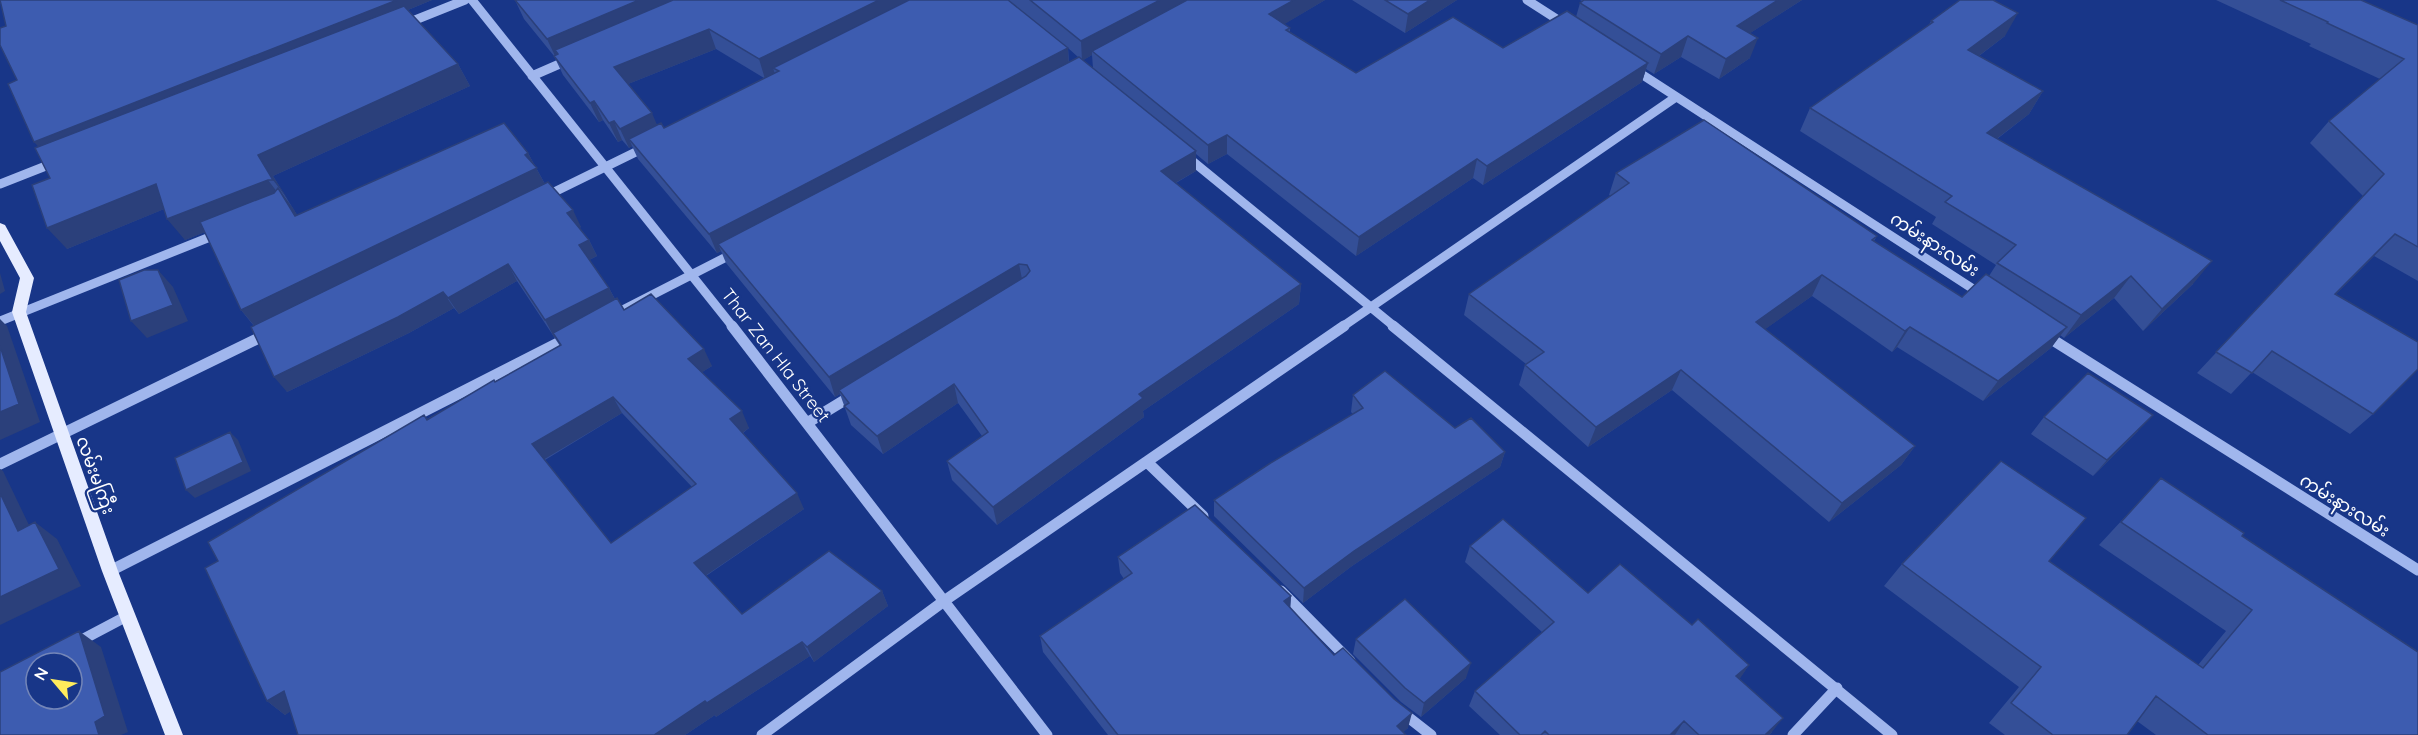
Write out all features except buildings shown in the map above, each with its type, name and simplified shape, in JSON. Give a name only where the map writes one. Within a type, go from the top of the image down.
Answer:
[{"type":"main road","points":[[0,228],[27,279],[19,312]]},
{"type":"main road","name":"လမ်းမကြီး","points":[[19,312],[110,571],[174,735]]},
{"type":"street","points":[[398,26],[465,0]]},
{"type":"street","name":"Thar Zan Hla Street","points":[[472,0],[693,274],[1047,735]]},
{"type":"street","points":[[1527,0],[1577,32]]},
{"type":"street","points":[[532,76],[576,57]]},
{"type":"street","name":"ကမ်းနားလမ်း","points":[[1626,65],[1998,304]]},
{"type":"street","points":[[762,735],[944,601],[1676,97]]},
{"type":"street","points":[[532,204],[660,140]]},
{"type":"street","points":[[1171,144],[1892,735]]},
{"type":"street","points":[[0,184],[66,158]]},
{"type":"street","points":[[0,321],[231,229]]},
{"type":"street","points":[[608,318],[746,247]]},
{"type":"street","points":[[0,464],[275,330]]},
{"type":"street","name":"ကမ်းနားလမ်း","points":[[2038,330],[2418,570]]},
{"type":"street","points":[[110,571],[576,334]]},
{"type":"street","points":[[807,423],[866,387]]},
{"type":"street","points":[[1147,462],[1211,524]]},
{"type":"street","points":[[1268,579],[1356,668]]},
{"type":"street","points":[[60,651],[127,616]]},
{"type":"street","points":[[1793,735],[1837,688]]},
{"type":"street","points":[[1388,700],[1431,735]]}]
